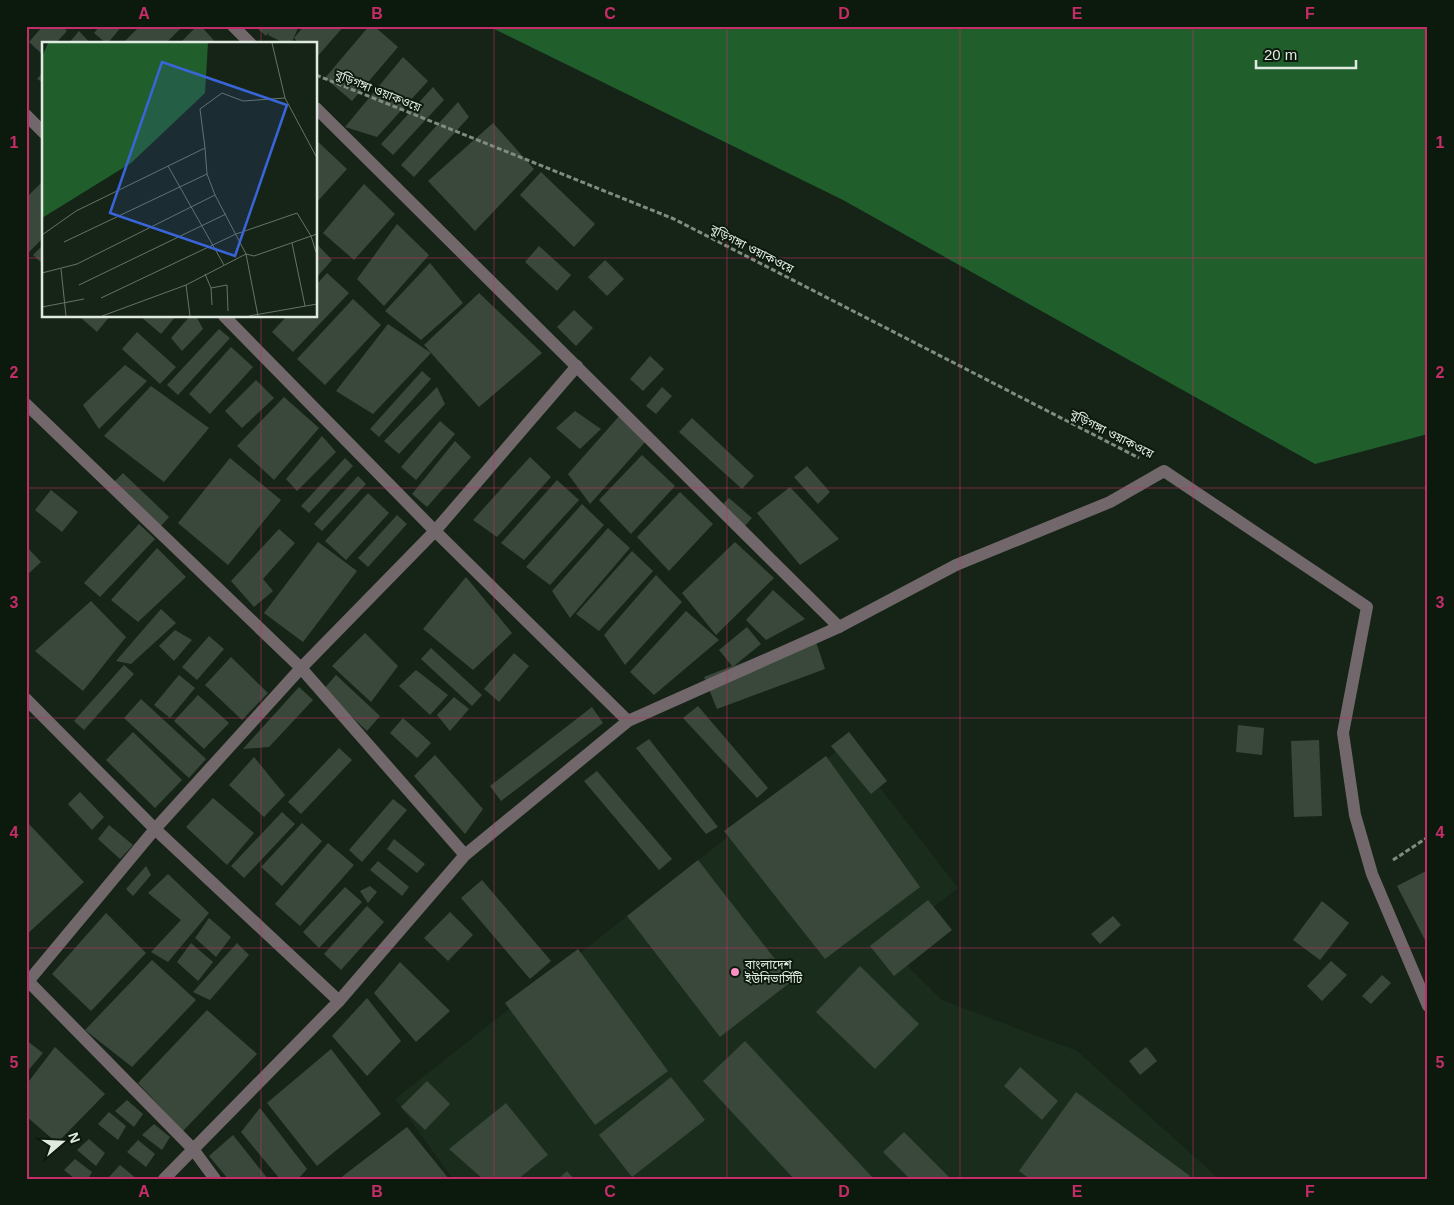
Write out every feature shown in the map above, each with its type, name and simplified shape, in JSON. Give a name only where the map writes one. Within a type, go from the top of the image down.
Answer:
[{"type":"street","points":[[233,26],[249,42]]},
{"type":"street","points":[[318,110],[838,627]]},
{"type":"street","points":[[26,115],[42,131]]},
{"type":"street","points":[[226,318],[435,531],[628,721]]},
{"type":"street","points":[[215,1179],[194,1149],[27,982],[155,829],[301,668],[435,531],[577,366]]},
{"type":"street","points":[[26,404],[301,668],[465,855]]},
{"type":"street","points":[[164,1179],[339,1001],[465,855],[628,721],[838,627],[956,565],[1110,502],[1164,471],[1367,606],[1343,733],[1355,815],[1372,874],[1428,1006]]},
{"type":"street","points":[[26,699],[155,829],[339,1001]]},
{"type":"path","name":"বুড়িগঙ্গা ওয়াকওয়ে","points":[[318,76],[674,218],[1164,471]]},
{"type":"path","points":[[1372,874],[1428,837]]},
{"type":"shaded area","points":[[488,26],[1428,26],[1428,434],[1315,464],[843,200]]},
{"type":"shaded area","name":"বাংলাদেশ ইউনিভার্সিটি","points":[[846,744],[958,888],[885,944],[942,1000],[1077,1051],[1219,1179],[453,1179],[395,1099]]},
{"type":"building","points":[[43,26],[62,26],[67,31],[57,42],[42,42],[42,54],[29,42]]},
{"type":"building","points":[[100,26],[122,26],[109,42],[105,42],[94,33]]},
{"type":"building","points":[[140,26],[183,26],[167,42],[124,42]]},
{"type":"building","points":[[197,26],[201,26],[215,42],[181,42]]},
{"type":"building","points":[[255,26],[294,26],[298,28],[292,42],[282,42],[268,35],[269,32],[266,36]]},
{"type":"building","points":[[304,26],[344,26],[318,56],[318,42],[298,42],[294,38]]},
{"type":"building","points":[[369,26],[374,26],[398,47],[352,101],[325,78]]},
{"type":"building","points":[[79,31],[89,42],[70,42]]},
{"type":"building","points":[[403,57],[428,81],[377,137],[345,127]]},
{"type":"building","points":[[42,73],[42,82],[37,79]]},
{"type":"building","points":[[433,87],[444,100],[393,155],[381,144]]},
{"type":"building","points":[[458,102],[469,117],[414,177],[401,165]]},
{"type":"building","points":[[493,123],[534,169],[475,231],[428,181]]},
{"type":"building","points":[[318,142],[347,169],[318,201]]},
{"type":"building","points":[[541,172],[595,224],[574,247],[520,195]]},
{"type":"building","points":[[42,182],[42,239],[26,255],[26,198]]},
{"type":"building","points":[[364,184],[395,214],[354,260],[323,233]]},
{"type":"building","points":[[397,224],[429,255],[384,306],[357,279]]},
{"type":"building","points":[[318,245],[332,260],[318,276]]},
{"type":"building","points":[[42,246],[42,263],[33,255]]},
{"type":"building","points":[[539,246],[571,275],[557,291],[525,262]]},
{"type":"building","points":[[605,260],[624,279],[607,296],[588,277]]},
{"type":"building","points":[[430,263],[463,303],[421,340],[385,311]]},
{"type":"building","points":[[327,273],[349,293],[293,352],[272,332],[285,318],[318,318],[318,283]]},
{"type":"building","points":[[479,293],[542,353],[479,407],[424,345]]},
{"type":"building","points":[[353,299],[381,325],[325,385],[297,359]]},
{"type":"building","points":[[574,310],[593,328],[576,346],[557,327]]},
{"type":"building","points":[[81,318],[108,318],[97,332]]},
{"type":"building","points":[[142,318],[174,318],[161,334]]},
{"type":"building","points":[[188,318],[197,318],[203,329],[182,351],[171,338]]},
{"type":"building","points":[[388,324],[431,353],[373,414],[336,391]]},
{"type":"building","points":[[219,329],[230,338],[178,395],[167,385]]},
{"type":"building","points":[[137,332],[176,367],[160,384],[122,349]]},
{"type":"building","points":[[231,347],[253,367],[210,414],[189,394]]},
{"type":"building","points":[[650,356],[664,369],[643,391],[630,379]]},
{"type":"building","points":[[125,365],[147,381],[99,429],[83,405]]},
{"type":"building","points":[[422,371],[431,379],[379,437],[370,429]]},
{"type":"building","points":[[256,380],[274,398],[242,428],[225,411]]},
{"type":"building","points":[[151,386],[209,428],[164,482],[104,436]]},
{"type":"building","points":[[437,387],[445,404],[399,454],[384,441]]},
{"type":"building","points":[[662,387],[672,396],[656,414],[646,406]]},
{"type":"building","points":[[284,397],[319,428],[274,480],[237,446]]},
{"type":"building","points":[[575,411],[601,429],[580,449],[556,428]]},
{"type":"building","points":[[621,414],[646,441],[590,504],[568,474]]},
{"type":"building","points":[[692,418],[754,476],[742,489],[679,432]]},
{"type":"building","points":[[440,421],[455,434],[416,480],[401,467]]},
{"type":"building","points":[[322,436],[336,452],[297,491],[286,479]]},
{"type":"building","points":[[455,441],[471,457],[427,507],[412,494]]},
{"type":"building","points":[[642,455],[675,486],[631,534],[599,500]]},
{"type":"building","points":[[530,457],[551,477],[497,537],[473,520]]},
{"type":"building","points":[[230,458],[281,500],[228,565],[178,523]]},
{"type":"building","points":[[345,458],[353,466],[309,513],[301,506]]},
{"type":"building","points":[[807,466],[830,492],[818,504],[794,477]]},
{"type":"building","points":[[123,473],[169,517],[161,526],[114,482]]},
{"type":"building","points":[[358,476],[366,484],[322,531],[314,524]]},
{"type":"building","points":[[557,480],[579,500],[524,560],[501,543]]},
{"type":"building","points":[[790,487],[839,539],[800,565],[757,513]]},
{"type":"building","points":[[51,490],[78,512],[62,532],[35,510]]},
{"type":"building","points":[[680,492],[713,524],[669,571],[637,537]]},
{"type":"building","points":[[368,493],[389,513],[346,560],[325,541]]},
{"type":"building","points":[[729,498],[752,518],[744,527],[721,506]]},
{"type":"building","points":[[582,504],[604,525],[550,585],[526,567]]},
{"type":"building","points":[[397,515],[407,524],[368,567],[358,558]]},
{"type":"building","points":[[139,524],[155,539],[100,597],[84,583]]},
{"type":"building","points":[[608,528],[630,548],[570,618],[552,591]]},
{"type":"building","points":[[279,529],[295,543],[263,579],[273,591],[254,607],[231,581]]},
{"type":"building","points":[[318,542],[357,571],[303,642],[264,613]]},
{"type":"building","points":[[735,542],[774,578],[716,635],[682,593]]},
{"type":"building","points":[[26,546],[41,562],[26,576]]},
{"type":"building","points":[[157,548],[186,577],[138,622],[111,600]]},
{"type":"building","points":[[632,551],[653,571],[599,631],[576,614]]},
{"type":"building","points":[[656,575],[682,602],[625,665],[604,635]]},
{"type":"building","points":[[466,577],[512,633],[473,670],[423,629]]},
{"type":"building","points":[[773,590],[805,619],[766,640],[746,620]]},
{"type":"building","points":[[91,601],[126,637],[83,691],[35,651]]},
{"type":"building","points":[[161,609],[176,623],[131,664],[116,661]]},
{"type":"building","points":[[686,611],[719,640],[654,695],[630,672]]},
{"type":"building","points":[[747,627],[761,644],[734,666],[814,636],[825,669],[717,709],[704,677],[732,666],[719,650]]},
{"type":"building","points":[[175,630],[192,640],[174,661],[159,646]]},
{"type":"building","points":[[365,633],[398,666],[371,702],[332,666]]},
{"type":"building","points":[[209,636],[224,649],[197,680],[182,667]]},
{"type":"building","points":[[431,648],[482,695],[472,706],[421,659]]},
{"type":"building","points":[[514,653],[529,666],[499,702],[484,689]]},
{"type":"building","points":[[231,657],[268,693],[242,720],[205,685]]},
{"type":"building","points":[[124,665],[134,674],[84,730],[74,721]]},
{"type":"building","points":[[416,670],[448,695],[430,715],[399,686]]},
{"type":"building","points":[[179,675],[195,688],[170,718],[154,705]]},
{"type":"building","points":[[336,675],[380,716],[367,731],[323,690]]},
{"type":"building","points":[[299,687],[313,700],[269,747],[243,749]]},
{"type":"building","points":[[198,695],[229,723],[204,749],[174,721]]},
{"type":"building","points":[[454,697],[469,709],[450,731],[437,715]]},
{"type":"building","points":[[141,699],[206,759],[189,778],[124,718]]},
{"type":"building","points":[[698,706],[768,788],[757,798],[683,718]]},
{"type":"building","points":[[592,707],[603,723],[501,801],[490,786]]},
{"type":"building","points":[[403,718],[431,743],[417,758],[390,733]]},
{"type":"building","points":[[1238,725],[1264,728],[1262,755],[1236,752]]},
{"type":"building","points":[[133,732],[182,780],[155,808],[106,760]]},
{"type":"building","points":[[849,732],[887,781],[871,794],[831,746]]},
{"type":"building","points":[[649,739],[718,827],[706,834],[636,748]]},
{"type":"building","points":[[1319,740],[1322,816],[1294,817],[1291,741]]},
{"type":"building","points":[[339,748],[352,760],[301,814],[288,802]]},
{"type":"building","points":[[435,755],[483,809],[465,834],[414,776]]},
{"type":"building","points":[[826,756],[920,887],[825,959],[724,831]]},
{"type":"building","points":[[254,757],[285,795],[264,817],[229,785]]},
{"type":"building","points":[[597,771],[672,859],[659,870],[584,781]]},
{"type":"building","points":[[80,792],[104,817],[92,830],[68,804]]},
{"type":"building","points":[[213,798],[254,833],[227,865],[186,827]]},
{"type":"building","points":[[393,799],[407,810],[362,862],[349,850]]},
{"type":"building","points":[[282,812],[295,824],[244,878],[231,866]]},
{"type":"building","points":[[28,823],[84,882],[26,935],[26,824]]},
{"type":"building","points":[[302,823],[322,841],[282,886],[261,867]]},
{"type":"building","points":[[109,825],[133,845],[120,859],[98,839]]},
{"type":"building","points":[[394,839],[425,864],[417,873],[387,849]]},
{"type":"building","points":[[328,843],[354,865],[300,926],[275,904]]},
{"type":"building","points":[[698,860],[792,981],[720,1037],[627,916]]},
{"type":"building","points":[[378,861],[409,887],[402,896],[370,870]]},
{"type":"building","points":[[146,866],[151,875],[133,896],[126,889]]},
{"type":"building","points":[[1428,870],[1428,946],[1397,886]]},
{"type":"building","points":[[168,874],[209,913],[168,962],[151,952],[181,920],[148,893]]},
{"type":"building","points":[[482,880],[551,961],[530,979],[461,898]]},
{"type":"building","points":[[370,886],[377,892],[368,903],[360,891]]},
{"type":"building","points":[[345,887],[362,902],[319,948],[303,932]]},
{"type":"building","points":[[928,900],[952,930],[894,976],[870,946]]},
{"type":"building","points":[[1322,901],[1349,923],[1320,960],[1293,940]]},
{"type":"building","points":[[367,906],[384,922],[341,970],[324,954]]},
{"type":"building","points":[[450,912],[473,935],[448,961],[424,938]]},
{"type":"building","points":[[106,913],[146,953],[91,1011],[52,974]]},
{"type":"building","points":[[1113,916],[1121,925],[1100,944],[1091,934]]},
{"type":"building","points":[[209,918],[231,937],[216,957],[195,938]]},
{"type":"building","points":[[191,943],[213,962],[198,981],[177,962]]},
{"type":"building","points":[[237,943],[249,955],[210,1000],[193,992]]},
{"type":"building","points":[[578,949],[668,1071],[595,1125],[505,1003]]},
{"type":"building","points":[[152,960],[196,1000],[132,1067],[85,1030]]},
{"type":"building","points":[[1331,961],[1347,975],[1322,1001],[1307,986]]},
{"type":"building","points":[[400,962],[450,1011],[416,1042],[374,993]]},
{"type":"building","points":[[860,966],[919,1024],[875,1069],[816,1012]]},
{"type":"building","points":[[1382,975],[1391,983],[1371,1004],[1362,996]]},
{"type":"building","points":[[367,998],[401,1041],[367,1076],[332,1036]]},
{"type":"building","points":[[207,1010],[257,1054],[183,1131],[138,1083]]},
{"type":"building","points":[[26,1040],[43,1053],[26,1073]]},
{"type":"building","points":[[745,1041],[874,1179],[794,1179],[703,1081]]},
{"type":"building","points":[[55,1047],[105,1094],[57,1143],[26,1116],[26,1085]]},
{"type":"building","points":[[1146,1047],[1157,1061],[1140,1075],[1129,1061]]},
{"type":"building","points":[[331,1049],[381,1114],[317,1166],[267,1103]]},
{"type":"building","points":[[1020,1067],[1058,1101],[1042,1120],[1004,1086]]},
{"type":"building","points":[[671,1077],[705,1120],[632,1177],[599,1135]]},
{"type":"building","points":[[427,1081],[450,1104],[425,1130],[401,1107]]},
{"type":"building","points":[[1076,1092],[1190,1176],[1188,1179],[1030,1179],[1019,1171]]},
{"type":"building","points":[[127,1100],[143,1114],[134,1127],[115,1111]]},
{"type":"building","points":[[506,1103],[548,1155],[518,1179],[483,1179],[449,1149]]},
{"type":"building","points":[[260,1108],[307,1169],[298,1179],[280,1179],[241,1132]]},
{"type":"building","points":[[109,1112],[126,1126],[118,1140],[98,1124]]},
{"type":"building","points":[[154,1124],[170,1137],[162,1150],[142,1135]]},
{"type":"building","points":[[407,1127],[449,1179],[339,1179]]},
{"type":"building","points":[[904,1132],[951,1179],[910,1179],[883,1152]]},
{"type":"building","points":[[233,1135],[268,1179],[228,1179],[209,1156]]},
{"type":"building","points":[[89,1139],[105,1153],[96,1166],[77,1150]]},
{"type":"building","points":[[138,1140],[155,1154],[146,1167],[127,1152]]},
{"type":"building","points":[[75,1159],[92,1172],[88,1179],[75,1179],[64,1170]]},
{"type":"building","points":[[120,1165],[137,1179],[112,1179],[109,1177]]},
{"type":"building","points":[[567,1171],[574,1179],[558,1179]]},
{"type":"place","name":"বাংলাদেশ ইউনিভার্সিটি","points":[[735,972]]}]
